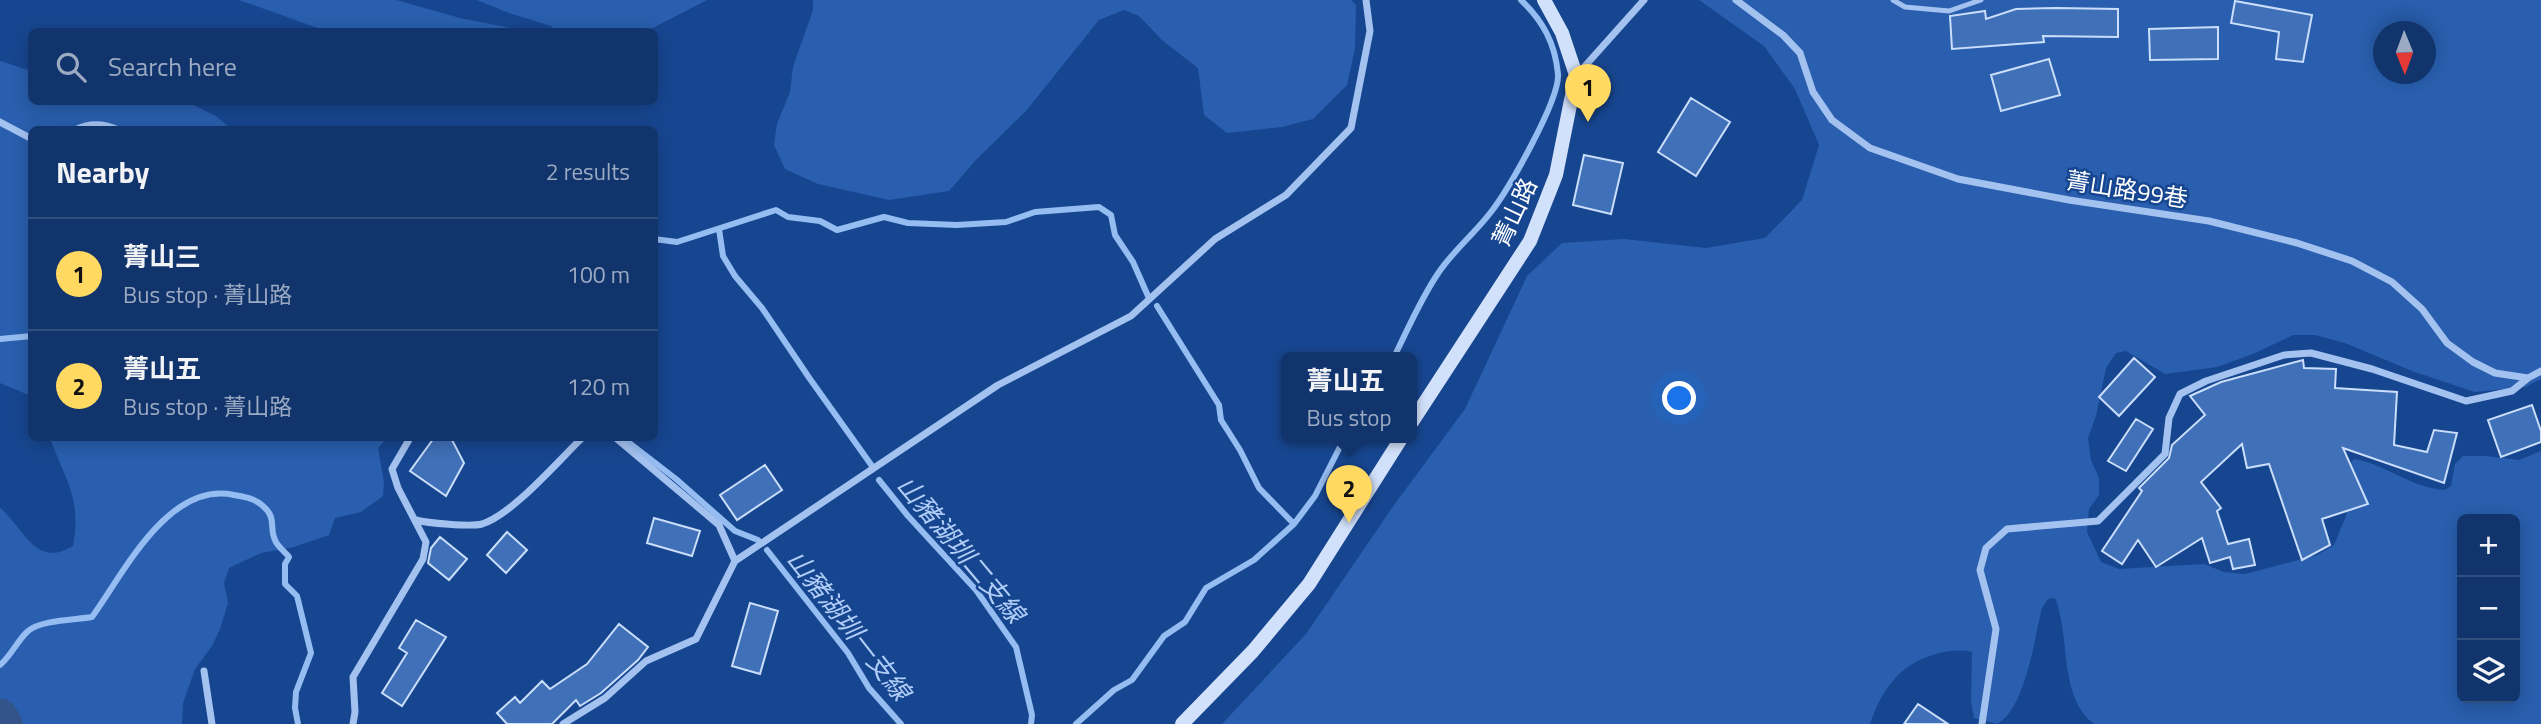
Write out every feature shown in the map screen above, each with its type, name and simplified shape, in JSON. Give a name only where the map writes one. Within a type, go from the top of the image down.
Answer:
[{"type":"street","points":[[563,724],[606,698],[646,661],[696,639],[735,561],[998,385],[1131,316],[1215,239],[1286,195],[1351,128],[1370,31],[1366,0]]},
{"type":"street","name":"菁山路","points":[[1417,414],[1530,241],[1556,175],[1576,75],[1562,33],[1544,0]]},
{"type":"street","points":[[1576,75],[1644,0]]},
{"type":"street","name":"菁山路99巷","points":[[1736,0],[1783,35],[1800,53],[1813,92],[1832,120],[1870,148],[1958,179],[2069,200],[2208,221],[2297,243],[2352,261],[2392,282],[2422,309],[2447,343],[2473,362],[2495,373],[2528,378]]},
{"type":"street","points":[[0,122],[28,137]]},
{"type":"street","points":[[81,126],[110,126]]},
{"type":"street","points":[[1982,724],[1996,629],[1980,570],[1986,548],[2007,529],[2098,521],[2165,454],[2169,418],[2180,394],[2206,381],[2284,355],[2311,353],[2372,369],[2466,401],[2512,391],[2541,371]]},
{"type":"street","points":[[353,724],[353,677],[423,559],[426,542],[391,469],[408,441]]},
{"type":"street","points":[[416,520],[426,523],[481,524],[516,503],[579,441]]},
{"type":"street","points":[[620,441],[719,525],[735,561]]},
{"type":"street","points":[[1182,724],[1252,651],[1309,584],[1398,443]]},
{"type":"street","points":[[204,671],[212,724]]},
{"type":"lane","points":[[1894,0],[1905,7],[1950,11],[1981,0]]},
{"type":"shaded area","points":[[239,0],[396,0],[460,18],[511,28],[318,28]]},
{"type":"shaded area","points":[[477,0],[707,0],[653,28],[553,28]]},
{"type":"shaded area","points":[[813,0],[1351,0],[1356,5],[1355,48],[1347,85],[1313,119],[1282,127],[1227,133],[1204,115],[1198,68],[1163,41],[1139,16],[1124,10],[1099,20],[1026,111],[949,191],[889,200],[818,184],[785,169],[774,145],[777,124],[790,92],[793,67],[813,10]]},
{"type":"shaded area","points":[[1699,0],[2541,0],[2541,379],[2525,387],[2475,392],[2412,371],[2345,343],[2315,335],[2293,335],[2217,367],[2165,374],[2126,351],[2116,353],[2106,368],[2096,416],[2088,438],[2091,460],[2099,478],[2099,495],[2089,509],[2087,532],[2101,562],[2119,569],[2204,564],[2224,572],[2245,574],[2317,555],[2334,545],[2346,516],[2351,491],[2347,468],[2354,459],[2421,485],[2445,490],[2451,486],[2455,464],[2463,456],[2519,460],[2541,451],[2541,724],[2094,724],[2075,698],[2070,682],[2060,613],[2055,598],[2048,599],[2042,608],[2022,688],[2007,716],[1997,724],[1974,718],[1971,701],[1972,652],[1951,651],[1929,656],[1900,673],[1882,696],[1870,724],[1222,724],[1306,634],[1394,505],[1465,409],[1527,276],[1562,243],[1624,239],[1706,248],[1765,238],[1802,200],[1819,145],[1795,89],[1764,46]]},
{"type":"shaded area","points":[[0,61],[28,70],[28,105],[193,105],[216,116],[228,126],[28,126],[28,395],[0,383]]},
{"type":"shaded area","points":[[51,441],[384,441],[378,448],[384,482],[383,496],[361,512],[335,518],[329,535],[294,547],[261,553],[229,568],[224,583],[228,603],[212,646],[195,669],[183,703],[182,724],[0,724],[0,508],[39,549],[49,553],[60,552],[73,546],[75,529],[74,502]]},
{"type":"building","points":[[2235,1],[2312,15],[2303,62],[2276,59],[2279,32],[2231,23]]},
{"type":"building","points":[[2016,9],[2118,9],[2118,37],[2043,36],[2044,42],[1952,49],[1950,16],[1985,11],[1986,19]]},
{"type":"building","points":[[2218,27],[2218,59],[2150,60],[2149,29]]},
{"type":"building","points":[[2049,59],[2060,95],[2001,111],[1991,75]]},
{"type":"building","points":[[1691,98],[1730,122],[1696,176],[1658,152]]},
{"type":"building","points":[[1584,155],[1623,163],[1611,214],[1573,205]]},
{"type":"building","points":[[2134,358],[2155,377],[2119,416],[2099,397]]},
{"type":"building","points":[[2303,360],[2304,368],[2336,369],[2335,388],[2397,392],[2394,445],[2427,452],[2434,430],[2457,433],[2444,483],[2343,448],[2368,504],[2322,519],[2330,545],[2302,560],[2269,464],[2247,468],[2242,444],[2201,482],[2221,508],[2217,511],[2228,544],[2249,539],[2255,565],[2233,569],[2230,557],[2210,563],[2202,538],[2156,567],[2138,540],[2122,564],[2102,551],[2142,491],[2139,488],[2169,458],[2172,445],[2205,415],[2190,396],[2221,382]]},
{"type":"building","points":[[2532,405],[2541,431],[2541,442],[2501,457],[2488,420]]},
{"type":"building","points":[[2136,419],[2153,429],[2126,471],[2108,461]]},
{"type":"building","points":[[432,441],[453,441],[464,463],[446,496],[410,471]]},
{"type":"building","points":[[765,465],[782,490],[737,520],[720,495]]},
{"type":"building","points":[[654,518],[700,531],[692,556],[647,543]]},
{"type":"building","points":[[507,532],[527,550],[506,573],[487,555]]},
{"type":"building","points":[[440,537],[467,559],[449,580],[428,563],[431,548]]},
{"type":"building","points":[[750,603],[778,611],[760,674],[732,666]]},
{"type":"building","points":[[416,620],[446,637],[402,706],[382,693],[407,653],[399,648]]},
{"type":"building","points":[[619,624],[648,647],[638,660],[601,693],[580,706],[576,700],[552,724],[507,724],[497,713],[515,697],[520,703],[542,681],[550,689],[587,664]]},
{"type":"building","points":[[1918,704],[1948,724],[1904,724]]},
{"type":"waterway","points":[[1396,352],[1439,272],[1491,212],[1509,185],[1532,145],[1551,103],[1558,74],[1554,52],[1542,24],[1521,0]]},
{"type":"waterway","points":[[658,240],[677,242],[776,210],[788,217],[820,221],[837,230],[884,217],[908,223],[957,225],[1006,222],[1035,212],[1099,207],[1111,215],[1115,235],[1133,262],[1148,296]]},
{"type":"waterway","points":[[719,229],[723,256],[735,276],[762,308],[872,466]]},
{"type":"waterway","points":[[1157,306],[1219,405],[1221,420],[1259,488],[1294,524]]},
{"type":"waterway","points":[[0,339],[28,336]]},
{"type":"waterway","points":[[627,441],[676,479],[735,531],[758,540]]},
{"type":"waterway","points":[[1076,724],[1114,690],[1132,680],[1164,636],[1185,622],[1206,588],[1254,560],[1294,524],[1315,496],[1342,443]]},
{"type":"waterway","name":"山豬湖圳二支線","points":[[879,480],[976,590],[1016,647],[1032,715],[1031,724]]},
{"type":"waterway","points":[[0,665],[24,635],[34,627],[92,617],[150,534],[188,502],[210,494],[242,496],[256,501],[267,510],[276,542],[289,557],[285,564],[285,584],[297,596],[311,653],[296,692],[298,724]]},
{"type":"waterway","name":"山豬湖圳一支線","points":[[767,550],[848,653],[869,688],[901,724]]},
{"type":"waterway","points":[[0,716],[5,724]]},
{"type":"place","name":"菁山三","points":[[1588,122]]},
{"type":"place","name":"菁山五","points":[[1349,523]]}]
